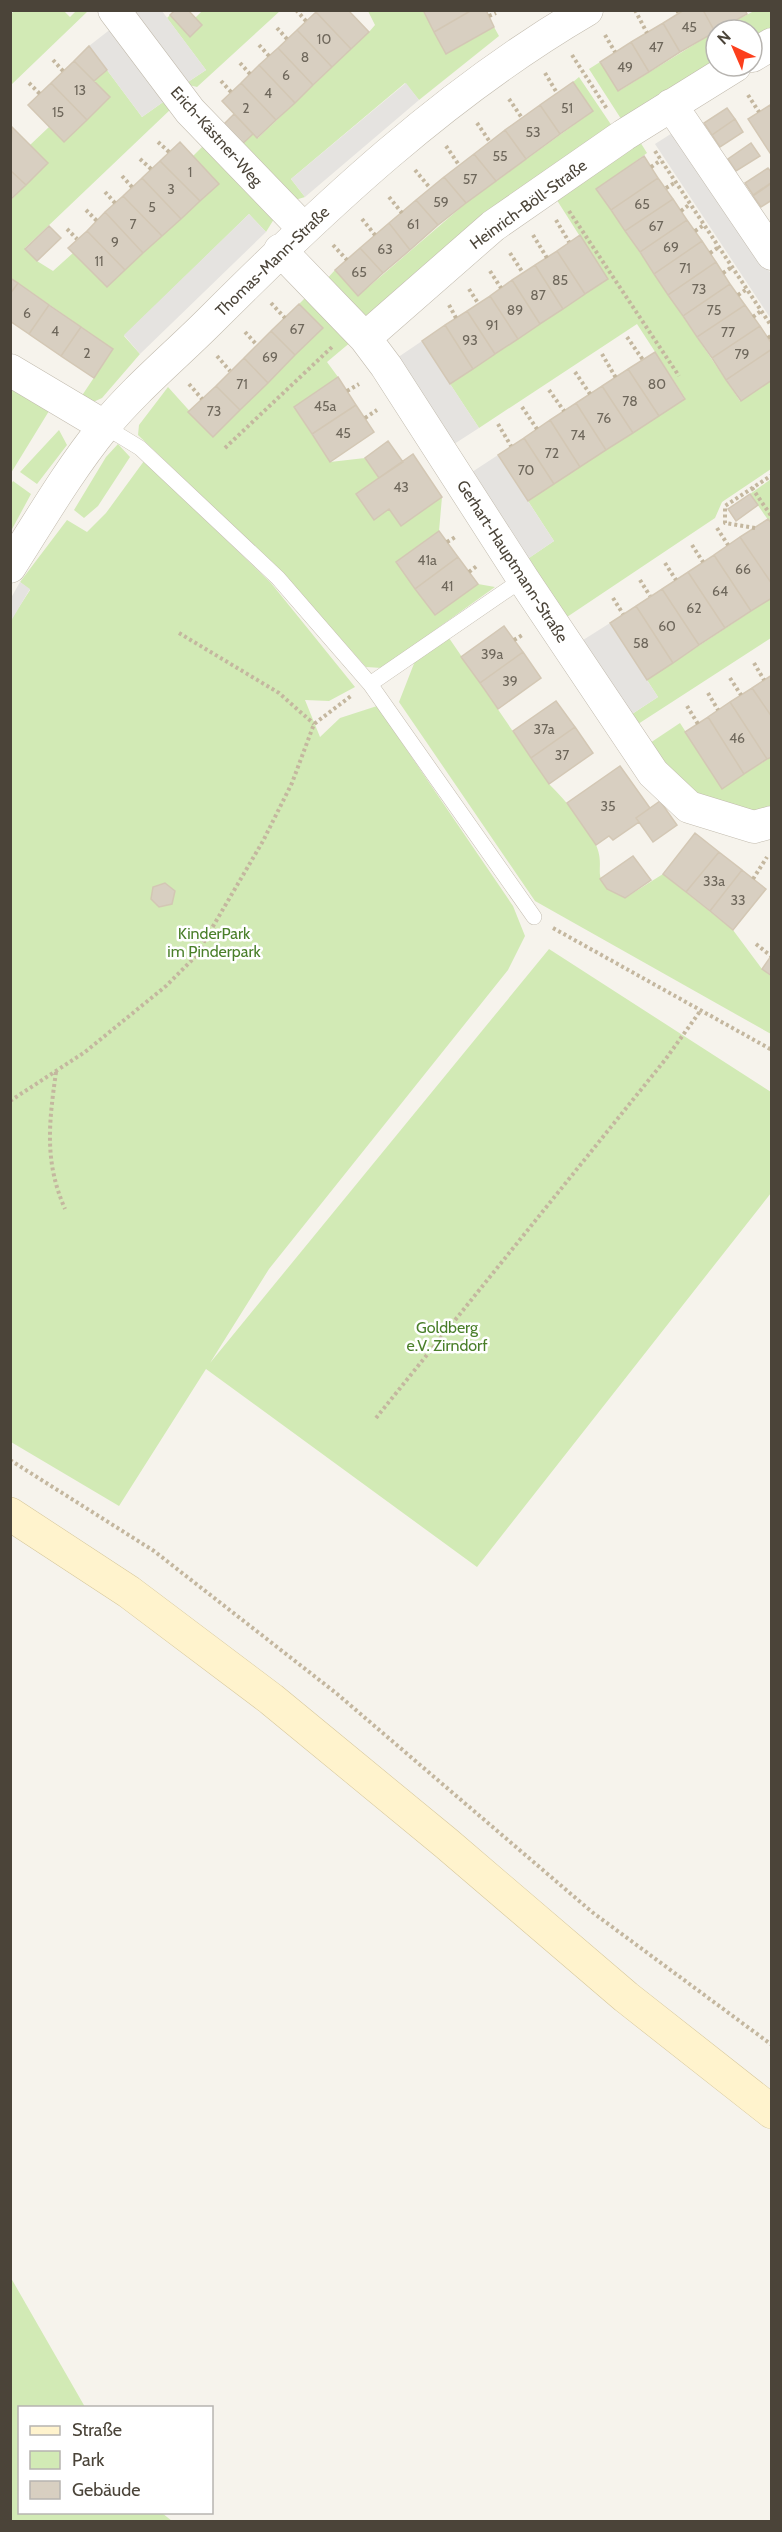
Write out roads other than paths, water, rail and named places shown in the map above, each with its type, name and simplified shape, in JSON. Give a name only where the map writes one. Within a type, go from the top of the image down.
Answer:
[{"type":"street","name":"Erich-Kästner-Weg","points":[[114,10],[190,111],[303,228]]},
{"type":"street","name":"Thomas-Mann-Straße","points":[[10,567],[51,502],[104,426],[280,250],[433,116],[587,10]]},
{"type":"street","name":"Heinrich-Böll-Straße","points":[[360,332],[493,226],[631,130],[715,78]]},
{"type":"street","points":[[671,105],[771,254]]},
{"type":"street","name":"Gerhart-Hauptmann-Straße","points":[[280,250],[360,332],[653,773],[689,807],[754,826],[771,822]]},
{"type":"street","points":[[10,370],[104,426]]},
{"type":"street","points":[[10,1514],[129,1592],[271,1699],[446,1843],[626,1997],[771,2112]]},
{"type":"lane","points":[[104,426],[140,448],[278,578],[370,684],[534,917]]},
{"type":"lane","points":[[370,684],[523,579]]},
{"type":"park label","name":"KinderPark im Pinderpark","points":[[214,942]]},
{"type":"park label","name":"Goldberg e.V. Zirndorf","points":[[447,1336]]}]
